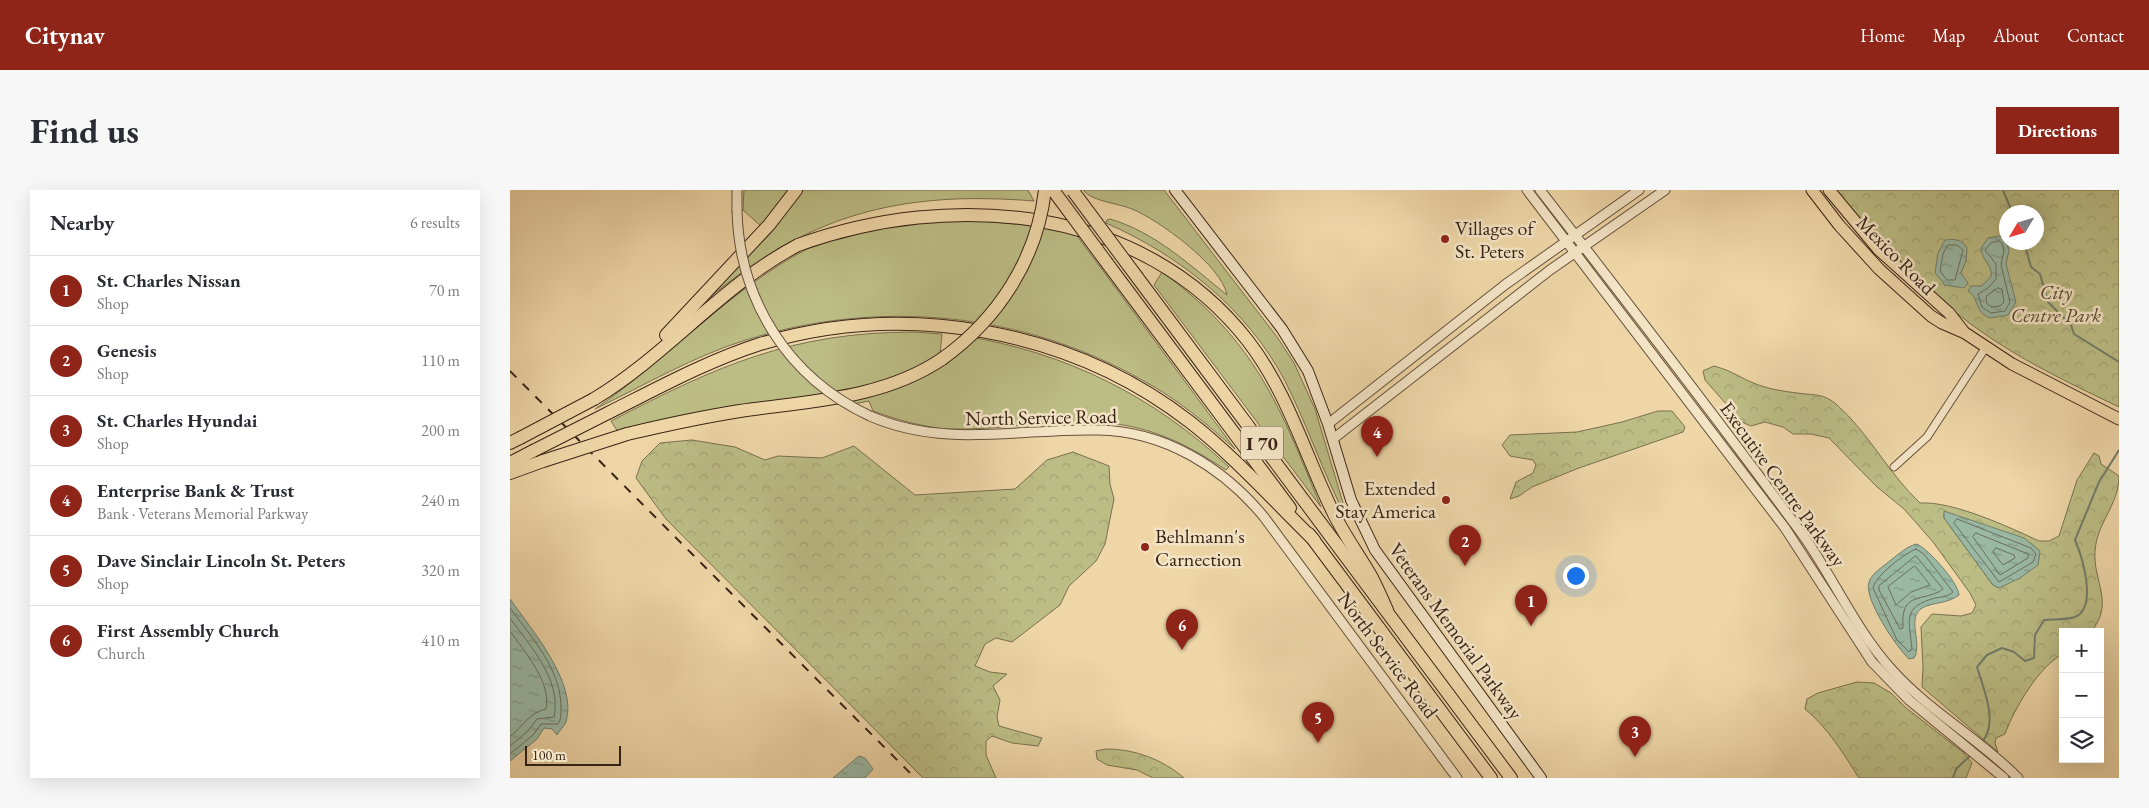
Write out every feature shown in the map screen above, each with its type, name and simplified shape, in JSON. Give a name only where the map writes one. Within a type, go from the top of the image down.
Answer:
[{"type":"highway","points":[[640,366],[769,224],[796,190]]},
{"type":"highway","points":[[510,473],[627,434],[707,417],[868,392],[897,382],[942,359],[964,342],[985,320],[1014,281],[1034,239],[1045,190]]},
{"type":"highway","name":"I 70","points":[[1053,190],[1492,778]]},
{"type":"highway","name":"I 70","points":[[1072,190],[1511,778]]},
{"type":"highway","points":[[515,441],[594,399],[640,366],[767,263],[813,237],[861,218],[932,204],[980,203],[1026,208],[1088,224],[1132,244],[1173,269],[1210,299],[1249,342],[1288,406],[1334,515],[1371,576],[1387,610]]},
{"type":"highway","points":[[510,463],[715,361],[786,337],[830,329],[877,324],[924,324],[972,329],[1020,339],[1065,353],[1109,372],[1150,394],[1190,422],[1226,452],[1314,540]]},
{"type":"main road","name":"Veterans Memorial Parkway","points":[[1175,190],[1296,349],[1308,371],[1328,424],[1350,500],[1375,550],[1541,778]]},
{"type":"main road","name":"Mexico Road","points":[[1812,190],[1857,245],[1931,316],[1964,333],[2012,364],[2119,419]]},
{"type":"main road","name":"Mexico Road","points":[[1828,190],[1879,250],[1949,313],[1964,333]]},
{"type":"street","name":"North Service Road","points":[[737,190],[738,239],[745,272],[757,305],[774,335],[788,354],[822,388],[870,416],[914,431],[949,436],[1100,430],[1124,433],[1164,443],[1208,465],[1236,486],[1264,517],[1457,778]]},
{"type":"street","name":"Executive Centre Parkway","points":[[1527,190],[1785,528],[1872,662],[1910,700],[1962,736],[1993,754],[2018,778]]},
{"type":"street","name":"Executive Centre Parkway","points":[[1540,190],[1802,534],[1880,657],[2004,778]]},
{"type":"street","points":[[1328,424],[1574,234],[1639,190]]},
{"type":"street","points":[[1333,439],[1574,252],[1665,190]]},
{"type":"street","points":[[1894,467],[1927,438],[1986,347]]},
{"type":"green space","points":[[744,190],[791,190],[762,227],[743,210]]},
{"type":"green space","points":[[800,190],[1028,190],[1034,201],[940,200],[897,205],[856,215],[817,229],[779,248],[741,273],[703,303]]},
{"type":"green space","points":[[1083,190],[1164,190],[1277,337],[1294,363],[1315,409],[1343,503],[1340,505],[1284,379],[1250,329],[1208,286],[1159,251],[1106,223],[1107,220],[1110,219],[1126,225],[1157,241],[1227,295],[1223,283],[1214,271],[1188,245],[1158,223],[1132,209],[1099,200]]},
{"type":"green space","name":"City Centre Park","points":[[1833,190],[2119,190],[2119,407],[2026,360],[1989,337],[1934,294],[1882,244]]},
{"type":"green space","points":[[911,215],[1072,229],[1235,449],[1203,421],[1168,396],[1144,381],[1097,358],[1049,340],[1000,327],[950,319],[899,316],[848,319],[797,327],[746,340],[708,354],[595,409],[622,390],[726,304],[779,265],[807,249],[832,238]]},
{"type":"green space","points":[[1162,272],[1194,297],[1220,323],[1261,376],[1292,436],[1321,507],[1154,285]]},
{"type":"green space","points":[[914,332],[942,334],[940,355],[932,361],[878,385],[618,432],[611,421],[686,384],[756,356],[830,338]]},
{"type":"green space","points":[[964,336],[1001,343],[1037,353],[1106,381],[1170,419],[1229,467],[1226,470],[1184,445],[1154,433],[1123,425],[1066,422],[946,429],[909,422],[873,411],[869,401],[854,404],[852,401],[947,363],[961,352]]},
{"type":"green space","points":[[1714,366],[1768,388],[1825,397],[1836,404],[1859,427],[1898,479],[1920,503],[1933,503],[1964,510],[1997,522],[2039,541],[2049,541],[2059,536],[2077,480],[2094,453],[2099,456],[2101,464],[2119,476],[2116,496],[2100,531],[2095,551],[2102,602],[2098,621],[2094,628],[2059,628],[2059,657],[2036,678],[2014,713],[2005,734],[1996,738],[1995,743],[1998,752],[1922,687],[1921,627],[1932,614],[1961,616],[1972,613],[1976,605],[1970,593],[1933,542],[1904,509],[1876,486],[1829,438],[1811,434],[1793,434],[1783,427],[1765,422],[1751,426],[1742,422],[1705,380],[1703,371]],"holes":[[[1944,514],[1999,588],[1993,585],[1944,518]]]},
{"type":"green space","points":[[1658,411],[1672,411],[1685,427],[1683,432],[1579,468],[1532,487],[1519,496],[1510,499],[1516,482],[1533,473],[1536,465],[1533,460],[1510,456],[1502,445],[1510,435],[1577,432],[1622,422]]},
{"type":"green space","points":[[692,440],[735,447],[765,460],[778,456],[822,458],[854,446],[915,495],[1015,489],[1047,460],[1073,452],[1109,466],[1110,484],[1114,499],[1105,544],[1096,561],[1069,586],[1060,605],[1012,642],[996,638],[985,644],[975,666],[990,672],[1007,674],[993,686],[1000,700],[997,717],[999,726],[1042,738],[1038,746],[1012,743],[992,736],[986,741],[986,755],[996,778],[923,778],[666,519],[636,478],[642,461],[660,443]]},
{"type":"green space","points":[[1857,682],[1874,683],[1891,693],[1905,707],[1964,753],[1972,763],[1966,778],[1859,778],[1828,733],[1805,709],[1807,699],[1818,693]]},
{"type":"green space","points":[[1116,749],[1147,756],[1166,765],[1184,778],[1153,778],[1137,770],[1107,765],[1097,759],[1096,751]]},
{"type":"water","points":[[1999,236],[1999,250],[2009,250],[2006,264],[2016,302],[2008,315],[1990,318],[1981,312],[1974,297],[1968,291],[1971,286],[1981,286],[1991,277],[1990,269],[1981,248],[1988,238]]},
{"type":"water","points":[[1945,240],[1958,240],[1967,248],[1966,261],[1961,273],[1968,283],[1964,288],[1945,285],[1935,273],[1938,253]]},
{"type":"water","points":[[1944,511],[2024,538],[2040,551],[2038,565],[2020,578],[1999,588],[1993,585],[1944,518]]},
{"type":"water","points":[[1917,544],[1942,567],[1954,582],[1959,595],[1944,602],[1929,605],[1918,612],[1915,618],[1916,655],[1914,658],[1909,659],[1882,622],[1871,599],[1869,582],[1882,567],[1906,548]]},
{"type":"water","points":[[510,599],[550,657],[559,674],[568,707],[566,722],[557,735],[552,729],[544,728],[537,739],[510,761]]},
{"type":"water","points":[[859,756],[865,758],[873,769],[865,778],[833,778]]},
{"type":"waterway","points":[[2003,190],[2009,205]]},
{"type":"waterway","points":[[2026,250],[2031,267],[2040,274],[2048,302],[2071,325],[2074,334],[2119,362]]},
{"type":"waterway","points":[[1982,742],[1987,734],[1989,715],[1986,695],[1977,667],[1987,655],[2002,648],[2014,652],[2025,661],[2034,658],[2035,635],[2044,620],[2072,618],[2082,611],[2086,603],[2086,581],[2075,540],[2099,482],[2119,450]]},
{"type":"waterway","points":[[1953,778],[1956,769],[1971,755]]},
{"type":"railway","points":[[510,371],[915,778]]},
{"type":"place","name":"Villages of St. Peters","points":[[1445,239]]},
{"type":"place","name":"Enterprise Bank & Trust","points":[[1377,457]]},
{"type":"place","name":"Extended Stay America","points":[[1446,500]]},
{"type":"place","name":"Behlmann's Carnection","points":[[1145,547]]},
{"type":"place","name":"Genesis","points":[[1465,566]]},
{"type":"place","name":"St. Charles Nissan","points":[[1531,626]]},
{"type":"place","name":"First Assembly Church","points":[[1182,650]]},
{"type":"place","name":"Dave Sinclair Lincoln St. Peters","points":[[1318,743]]},
{"type":"place","name":"St. Charles Hyundai","points":[[1635,757]]}]
